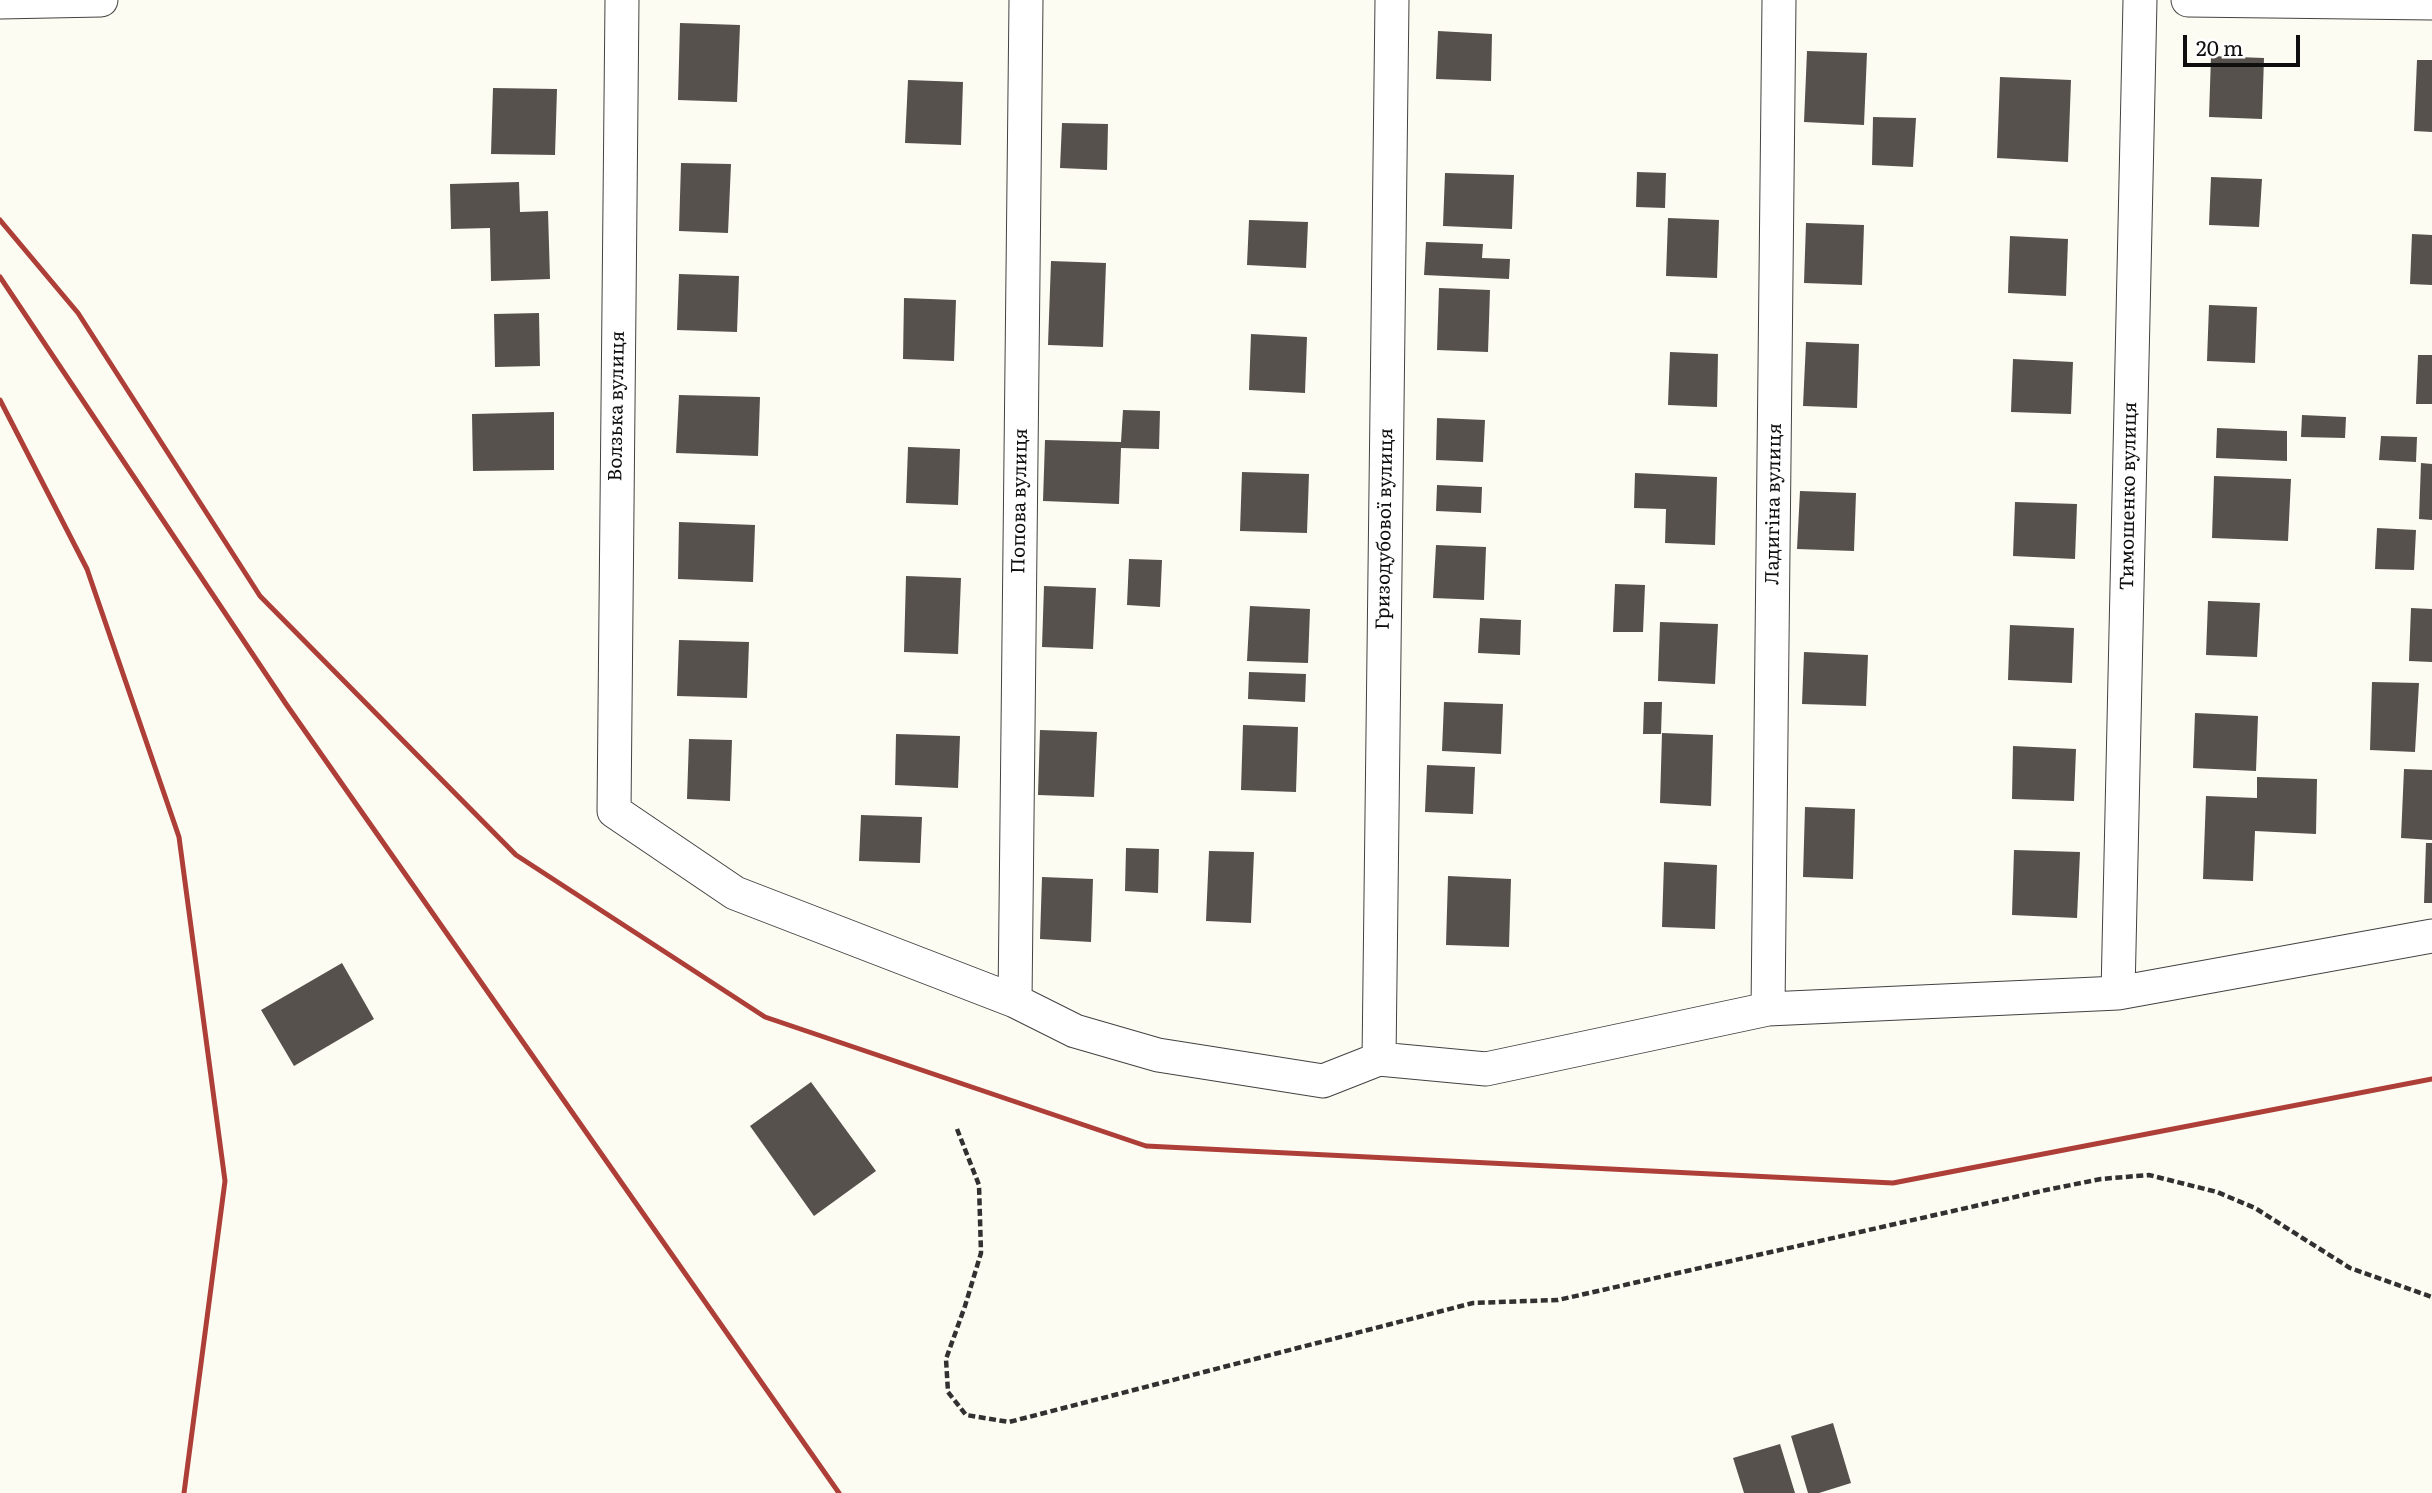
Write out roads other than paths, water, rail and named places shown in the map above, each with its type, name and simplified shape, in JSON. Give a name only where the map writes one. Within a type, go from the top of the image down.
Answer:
[{"type":"street","points":[[0,2],[100,0]]},
{"type":"street","name":"Волзька вулиця","points":[[622,0],[614,811],[734,893],[1015,1001]]},
{"type":"street","name":"Попова вулиця","points":[[1015,1001],[1026,0]]},
{"type":"street","name":"Гризодубової вулиця","points":[[1379,1059],[1392,0]]},
{"type":"street","name":"Ладигіна вулиця","points":[[1768,1009],[1779,0]]},
{"type":"street","name":"Тимошенко вулиця","points":[[2118,993],[2140,0]]},
{"type":"street","points":[[2188,0],[2432,3]]},
{"type":"street","points":[[1015,1001],[1075,1031],[1158,1055],[1323,1081],[1379,1059],[1486,1069],[1768,1009],[2118,993],[2432,936]]},
{"type":"railway","points":[[0,220],[78,313],[260,596],[516,855],[765,1017],[1146,1146],[1893,1183],[2432,1079]]},
{"type":"railway","points":[[0,277],[286,704],[839,1493]]},
{"type":"railway","points":[[0,400],[87,569],[179,837],[225,1181],[184,1493]]}]
